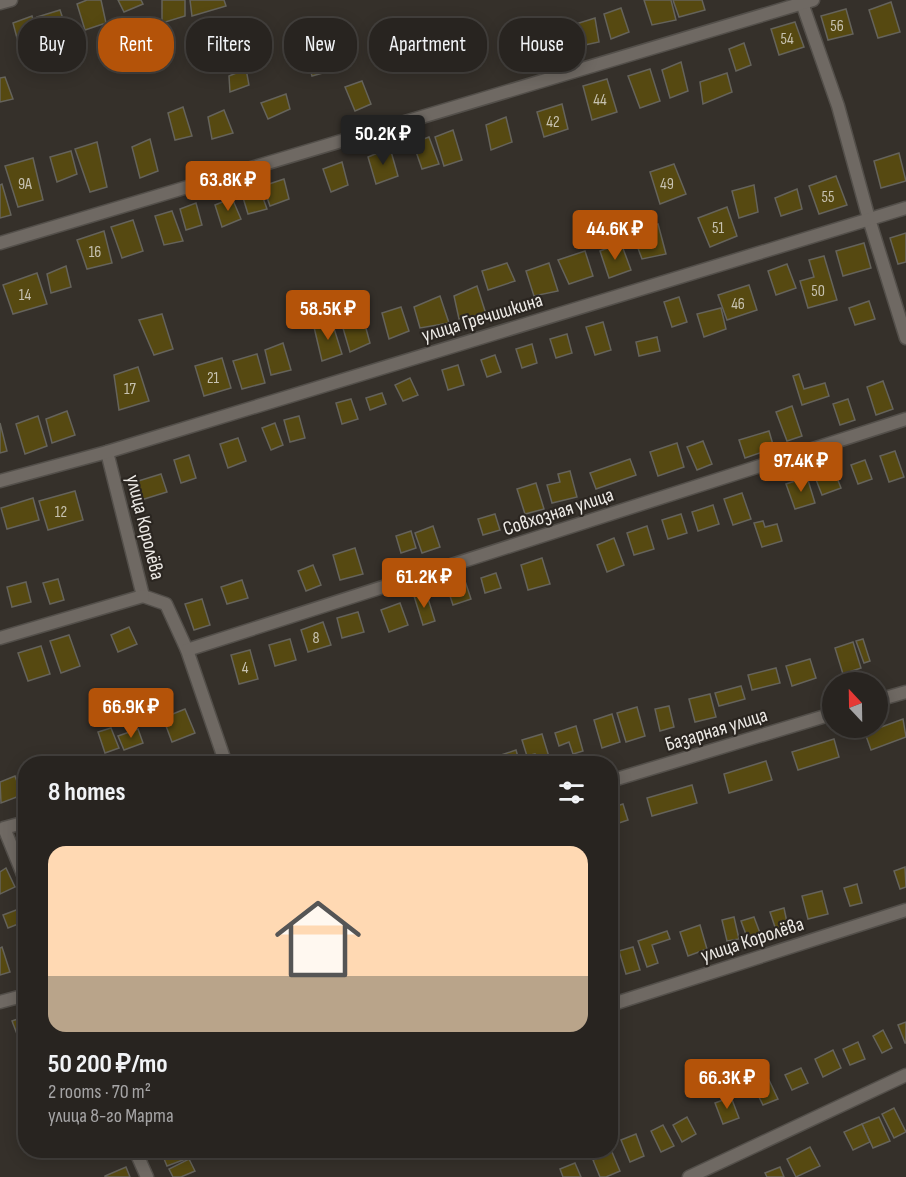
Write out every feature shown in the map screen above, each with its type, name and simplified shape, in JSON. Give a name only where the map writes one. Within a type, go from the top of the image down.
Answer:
[{"type":"street","points":[[0,3],[11,0]]},
{"type":"street","points":[[0,243],[805,1],[906,338]]},
{"type":"street","name":"улица Гречишкина","points":[[0,481],[107,452],[906,208]]},
{"type":"street","name":"Совхозная улица","points":[[187,651],[906,419]]},
{"type":"street","name":"улица Королёва","points":[[107,452],[143,596],[166,604],[187,651],[223,756]]},
{"type":"street","points":[[0,638],[143,596]]},
{"type":"street","points":[[888,697],[906,692]]},
{"type":"street","name":"Базарная улица","points":[[618,779],[822,717]]},
{"type":"street","points":[[18,824],[4,828],[18,862]]},
{"type":"street","name":"улица Королёва","points":[[618,1002],[906,910]]},
{"type":"street","points":[[0,1002],[18,996]]},
{"type":"street","points":[[689,1177],[906,1075]]},
{"type":"street","points":[[139,1158],[147,1177]]},
{"type":"building","points":[[87,0],[101,0],[105,18],[98,18],[98,26],[86,30],[86,18],[81,18],[77,4]]},
{"type":"building","points":[[118,0],[141,0],[143,4],[124,12]]},
{"type":"building","points":[[162,0],[185,0],[185,16],[174,19],[162,18]]},
{"type":"building","points":[[190,0],[224,0],[226,6],[192,16]]},
{"type":"building","points":[[644,0],[671,0],[676,20],[652,25]]},
{"type":"building","points":[[673,0],[702,0],[705,10],[679,17]]},
{"type":"building","points":[[891,2],[900,32],[878,38],[869,10]]},
{"type":"building","points":[[621,8],[629,32],[611,39],[604,14]]},
{"type":"building","points":[[846,9],[853,34],[828,40],[821,16]]},
{"type":"building","points":[[60,10],[63,18],[37,18]]},
{"type":"building","points":[[595,18],[599,42],[585,45],[585,21]]},
{"type":"building","points":[[18,21],[18,42],[13,23]]},
{"type":"building","points":[[795,22],[804,47],[779,55],[771,29]]},
{"type":"building","points":[[744,43],[751,65],[736,71],[729,49]]},
{"type":"building","points":[[681,62],[688,91],[670,98],[662,70]]},
{"type":"building","points":[[650,69],[660,101],[640,108],[628,76]]},
{"type":"building","points":[[247,72],[249,85],[230,92],[229,76]]},
{"type":"building","points":[[311,72],[326,72],[312,76]]},
{"type":"building","points":[[727,73],[732,92],[703,104],[700,82]]},
{"type":"building","points":[[5,77],[13,99],[0,102],[0,78]]},
{"type":"building","points":[[607,79],[617,112],[592,120],[583,86]]},
{"type":"building","points":[[362,81],[371,104],[355,111],[345,87]]},
{"type":"building","points":[[286,94],[290,109],[268,119],[261,103]]},
{"type":"building","points":[[562,104],[568,129],[544,137],[537,112]]},
{"type":"building","points":[[183,107],[192,136],[175,140],[168,113]]},
{"type":"building","points":[[224,110],[233,133],[212,139],[208,117]]},
{"type":"building","points":[[506,117],[512,142],[491,150],[486,125]]},
{"type":"building","points":[[453,130],[462,160],[444,166],[435,137]]},
{"type":"building","points":[[429,137],[439,164],[422,169],[413,143]]},
{"type":"building","points":[[150,139],[158,171],[140,178],[132,147]]},
{"type":"building","points":[[97,142],[107,187],[90,192],[75,149]]},
{"type":"building","points":[[390,148],[398,176],[376,184],[368,157]]},
{"type":"building","points":[[71,151],[77,174],[57,182],[50,157]]},
{"type":"building","points":[[899,153],[906,181],[881,188],[874,161]]},
{"type":"building","points":[[33,158],[43,200],[18,207],[5,166]]},
{"type":"building","points":[[342,162],[348,185],[331,192],[323,169]]},
{"type":"building","points":[[674,164],[686,194],[660,204],[650,172]]},
{"type":"building","points":[[836,176],[847,205],[819,214],[809,186]]},
{"type":"building","points":[[284,179],[289,199],[270,206],[263,186]]},
{"type":"building","points":[[2,184],[11,215],[0,218],[0,185]]},
{"type":"building","points":[[258,184],[267,209],[248,214],[241,191]]},
{"type":"building","points":[[754,185],[758,212],[739,218],[732,191]]},
{"type":"building","points":[[797,189],[802,209],[781,216],[775,198]]},
{"type":"building","points":[[232,198],[241,219],[222,227],[215,205]]},
{"type":"building","points":[[196,203],[202,225],[186,230],[180,209]]},
{"type":"building","points":[[727,207],[737,236],[710,247],[698,218]]},
{"type":"building","points":[[172,211],[183,241],[164,245],[155,216]]},
{"type":"building","points":[[133,220],[143,251],[122,258],[111,227]]},
{"type":"building","points":[[658,224],[666,254],[642,259],[632,232]]},
{"type":"building","points":[[104,231],[112,263],[87,269],[77,240]]},
{"type":"building","points":[[906,233],[906,262],[898,264],[890,238]]},
{"type":"building","points":[[621,243],[631,270],[609,278],[600,251]]},
{"type":"building","points":[[864,243],[871,268],[843,276],[836,251]]},
{"type":"building","points":[[585,251],[593,276],[569,284],[558,260]]},
{"type":"building","points":[[824,256],[837,300],[808,308],[800,281],[814,277],[809,260]]},
{"type":"building","points":[[507,263],[515,281],[488,290],[482,271]]},
{"type":"building","points":[[549,263],[558,291],[534,296],[526,271]]},
{"type":"building","points":[[787,264],[796,288],[776,295],[768,271]]},
{"type":"building","points":[[66,266],[71,287],[51,293],[47,274]]},
{"type":"building","points":[[37,273],[47,304],[13,314],[3,285]]},
{"type":"building","points":[[749,285],[757,310],[727,320],[718,295]]},
{"type":"building","points":[[477,286],[486,314],[459,319],[454,296]]},
{"type":"building","points":[[440,296],[449,323],[420,328],[414,307]]},
{"type":"building","points":[[679,297],[687,322],[672,327],[664,302]]},
{"type":"building","points":[[869,301],[875,319],[855,325],[849,308]]},
{"type":"building","points":[[401,307],[409,331],[389,339],[382,313]]},
{"type":"building","points":[[721,308],[726,329],[704,337],[697,314]]},
{"type":"building","points":[[162,314],[173,349],[154,355],[139,320]]},
{"type":"building","points":[[364,321],[370,343],[350,352],[343,328]]},
{"type":"building","points":[[332,322],[342,354],[322,361],[314,327]]},
{"type":"building","points":[[603,322],[611,350],[595,355],[586,327]]},
{"type":"building","points":[[567,334],[572,353],[556,358],[550,339]]},
{"type":"building","points":[[657,337],[660,351],[639,356],[636,342]]},
{"type":"building","points":[[283,343],[291,370],[271,375],[265,350]]},
{"type":"building","points":[[532,344],[537,363],[522,368],[516,349]]},
{"type":"building","points":[[257,354],[265,383],[242,389],[233,361]]},
{"type":"building","points":[[495,355],[501,372],[487,377],[481,360]]},
{"type":"building","points":[[222,358],[231,388],[204,396],[195,366]]},
{"type":"building","points":[[458,365],[464,385],[448,390],[442,370]]},
{"type":"building","points":[[138,367],[149,401],[119,410],[114,375]]},
{"type":"building","points":[[799,374],[804,389],[825,383],[829,396],[802,405],[793,376]]},
{"type":"building","points":[[410,378],[418,395],[403,401],[395,385]]},
{"type":"building","points":[[883,381],[893,409],[876,415],[867,387]]},
{"type":"building","points":[[382,393],[386,404],[370,410],[366,398]]},
{"type":"building","points":[[351,399],[358,419],[342,424],[336,403]]},
{"type":"building","points":[[848,399],[855,420],[840,425],[833,404]]},
{"type":"building","points":[[792,406],[802,436],[787,441],[776,412]]},
{"type":"building","points":[[67,411],[75,435],[52,443],[46,419]]},
{"type":"building","points":[[38,416],[47,446],[25,454],[16,424]]},
{"type":"building","points":[[299,416],[305,438],[290,442],[284,420]]},
{"type":"building","points":[[0,423],[7,451],[0,453]]},
{"type":"building","points":[[275,423],[283,445],[271,450],[262,428]]},
{"type":"building","points":[[769,431],[774,448],[745,458],[739,440]]},
{"type":"building","points":[[238,438],[246,461],[228,468],[220,444]]},
{"type":"building","points":[[703,441],[712,464],[697,470],[687,447]]},
{"type":"building","points":[[677,443],[684,467],[658,476],[650,452]]},
{"type":"building","points":[[895,451],[904,477],[889,482],[880,456]]},
{"type":"building","points":[[189,455],[196,478],[181,483],[174,460]]},
{"type":"building","points":[[630,459],[636,475],[596,489],[590,473]]},
{"type":"building","points":[[865,460],[872,479],[858,484],[851,465]]},
{"type":"building","points":[[834,470],[841,488],[822,495],[815,477]]},
{"type":"building","points":[[570,471],[577,497],[552,503],[547,485],[560,482],[558,474]]},
{"type":"building","points":[[161,474],[167,492],[141,500],[135,482]]},
{"type":"building","points":[[807,477],[815,503],[795,509],[786,484]]},
{"type":"building","points":[[536,483],[544,509],[525,514],[517,489]]},
{"type":"building","points":[[75,491],[83,520],[48,530],[39,501]]},
{"type":"building","points":[[742,493],[751,519],[733,525],[724,499]]},
{"type":"building","points":[[33,498],[39,520],[7,529],[1,508]]},
{"type":"building","points":[[713,505],[719,524],[698,531],[692,512]]},
{"type":"building","points":[[495,514],[500,530],[483,535],[478,519]]},
{"type":"building","points":[[681,514],[687,533],[668,539],[662,520]]},
{"type":"building","points":[[763,521],[765,527],[777,524],[782,541],[762,547],[754,523]]},
{"type":"building","points":[[433,526],[440,547],[422,553],[415,533]]},
{"type":"building","points":[[647,526],[654,549],[634,555],[627,533]]},
{"type":"building","points":[[411,531],[416,548],[401,553],[396,536]]},
{"type":"building","points":[[614,538],[624,565],[607,572],[597,545]]},
{"type":"building","points":[[355,548],[363,574],[340,580],[333,555]]},
{"type":"building","points":[[542,558],[550,584],[528,590],[521,565]]},
{"type":"building","points":[[313,565],[321,585],[306,591],[298,571]]},
{"type":"building","points":[[496,573],[501,588],[485,593],[481,578]]},
{"type":"building","points":[[464,578],[471,599],[453,605],[446,584]]},
{"type":"building","points":[[58,579],[64,600],[50,604],[43,583]]},
{"type":"building","points":[[242,580],[248,598],[227,604],[221,587]]},
{"type":"building","points":[[26,582],[31,602],[12,607],[7,587]]},
{"type":"building","points":[[426,592],[435,621],[423,625],[414,596]]},
{"type":"building","points":[[202,599],[210,625],[194,630],[185,604]]},
{"type":"building","points":[[400,603],[408,625],[389,632],[381,610]]},
{"type":"building","points":[[358,612],[364,632],[342,638],[337,618]]},
{"type":"building","points":[[323,622],[331,645],[308,652],[301,630]]},
{"type":"building","points":[[129,627],[137,644],[118,652],[111,635]]},
{"type":"building","points":[[69,635],[80,666],[61,673],[50,641]]},
{"type":"building","points":[[290,639],[296,660],[275,666],[269,645]]},
{"type":"building","points":[[863,639],[870,661],[864,663],[856,641]]},
{"type":"building","points":[[853,642],[861,668],[842,672],[835,648]]},
{"type":"building","points":[[41,646],[50,674],[28,681],[18,653]]},
{"type":"building","points":[[250,650],[258,679],[239,684],[231,655]]},
{"type":"building","points":[[810,659],[816,678],[792,686],[786,666]]},
{"type":"building","points":[[776,668],[780,683],[752,690],[748,675]]},
{"type":"building","points":[[741,686],[745,699],[719,706],[715,693]]},
{"type":"building","points":[[710,694],[716,717],[695,722],[689,699]]},
{"type":"building","points":[[669,706],[674,727],[660,731],[655,709]]},
{"type":"building","points":[[637,707],[645,736],[626,742],[617,713]]},
{"type":"building","points":[[185,709],[195,733],[172,742],[163,718]]},
{"type":"building","points":[[612,714],[620,742],[602,748],[594,720]]},
{"type":"building","points":[[903,719],[906,737],[871,750],[867,738],[888,738],[888,725]]},
{"type":"building","points":[[576,726],[583,751],[573,754],[569,742],[559,746],[555,733]]},
{"type":"building","points":[[111,728],[119,748],[105,753],[98,732]]},
{"type":"building","points":[[138,729],[143,743],[124,750],[118,736]]},
{"type":"building","points":[[542,734],[549,756],[536,756],[535,754],[527,756],[522,740]]},
{"type":"building","points":[[834,739],[839,757],[798,770],[792,752]]},
{"type":"building","points":[[516,750],[518,756],[498,756]]},
{"type":"building","points":[[766,761],[772,780],[729,793],[724,774]]},
{"type":"building","points":[[15,776],[18,797],[1,803],[0,782]]},
{"type":"building","points":[[692,785],[697,803],[652,816],[647,798]]},
{"type":"building","points":[[623,804],[628,820],[618,823],[618,806]]},
{"type":"building","points":[[905,867],[906,887],[900,889],[894,871]]},
{"type":"building","points":[[6,868],[15,887],[0,894],[0,872]]},
{"type":"building","points":[[857,884],[862,903],[850,906],[844,888]]},
{"type":"building","points":[[822,891],[828,914],[808,919],[802,896]]},
{"type":"building","points":[[784,908],[788,927],[776,930],[770,912]]},
{"type":"building","points":[[18,909],[18,924],[8,928],[3,915]]},
{"type":"building","points":[[734,917],[739,939],[727,941],[722,920]]},
{"type":"building","points":[[754,917],[760,933],[747,937],[741,921]]},
{"type":"building","points":[[700,925],[707,949],[688,956],[680,932]]},
{"type":"building","points":[[667,931],[670,939],[652,945],[658,963],[647,967],[638,941]]},
{"type":"building","points":[[2,947],[10,972],[0,975],[0,948]]},
{"type":"building","points":[[633,947],[640,970],[626,974],[619,951]]},
{"type":"building","points":[[18,1019],[18,1034],[17,1034],[12,1021]]},
{"type":"building","points":[[906,1022],[906,1043],[905,1043],[898,1025]]},
{"type":"building","points":[[883,1030],[892,1048],[882,1053],[873,1036]]},
{"type":"building","points":[[858,1042],[865,1059],[850,1065],[843,1049]]},
{"type":"building","points":[[833,1050],[841,1068],[823,1077],[815,1059]]},
{"type":"building","points":[[801,1068],[808,1083],[792,1090],[785,1075]]},
{"type":"building","points":[[769,1080],[778,1099],[763,1105],[754,1087]]},
{"type":"building","points":[[731,1097],[739,1118],[723,1124],[715,1103]]},
{"type":"building","points":[[894,1108],[906,1132],[894,1138],[882,1114]]},
{"type":"building","points":[[687,1117],[696,1134],[682,1142],[673,1125]]},
{"type":"building","points":[[879,1117],[890,1141],[873,1148],[862,1124]]},
{"type":"building","points":[[862,1124],[870,1142],[853,1150],[844,1132]]},
{"type":"building","points":[[663,1125],[674,1146],[661,1152],[651,1131]]},
{"type":"building","points":[[636,1134],[644,1156],[630,1162],[621,1140]]},
{"type":"building","points":[[810,1147],[820,1166],[796,1177],[787,1159]]},
{"type":"building","points":[[164,1158],[188,1158],[167,1166]]},
{"type":"building","points":[[615,1158],[620,1171],[600,1177],[593,1160]]},
{"type":"building","points":[[189,1159],[195,1171],[181,1177],[173,1177],[169,1169]]},
{"type":"building","points":[[575,1163],[581,1177],[563,1177],[560,1169]]},
{"type":"building","points":[[126,1167],[130,1177],[105,1177],[105,1176]]},
{"type":"building","points":[[780,1167],[784,1177],[767,1177],[765,1173]]}]
